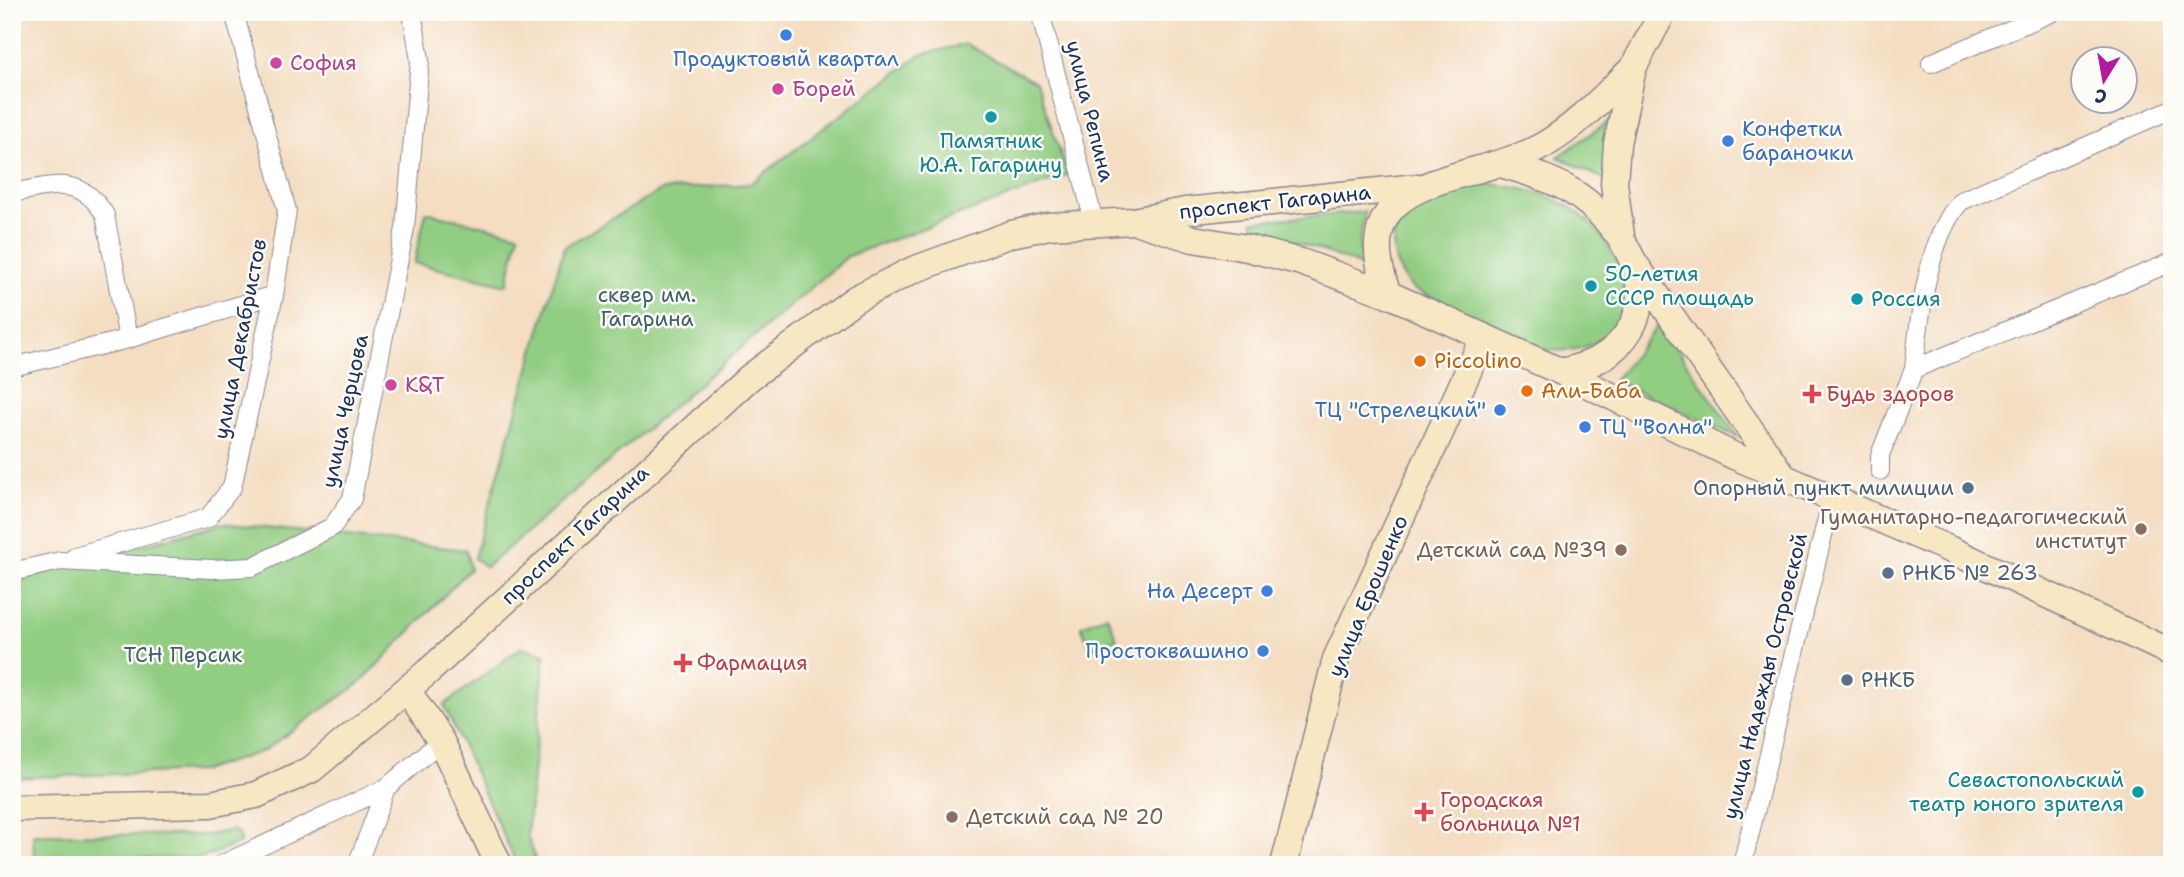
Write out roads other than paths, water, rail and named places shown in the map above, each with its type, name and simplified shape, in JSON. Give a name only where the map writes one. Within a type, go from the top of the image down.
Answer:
[{"type":"main road","points":[[1663,12],[1633,68],[1617,144],[1614,183],[1622,236],[1636,266],[1782,475]]},
{"type":"main road","points":[[1633,68],[1574,125],[1543,146],[1501,164],[1418,187],[1393,206],[1379,234],[1377,265],[1388,294],[1483,339],[1562,372],[1720,449],[2172,653]]},
{"type":"main road","points":[[1501,164],[1541,176],[1578,195],[1622,236]]},
{"type":"main road","name":"проспект Гагарина","points":[[12,808],[210,804],[256,795],[312,769],[407,690],[749,378],[855,299],[914,270],[1011,234],[1049,226],[1133,221],[1185,211],[1418,187]]},
{"type":"main road","name":"проспект Гагарина","points":[[1133,221],[1193,239],[1247,248],[1301,262],[1388,294]]},
{"type":"main road","points":[[1562,372],[1592,363],[1610,352],[1623,339],[1638,305],[1640,289],[1636,266]]},
{"type":"main road","name":"улица Ерошенко","points":[[1284,865],[1336,659],[1483,339]]},
{"type":"main road","points":[[407,690],[440,741],[499,865]]},
{"type":"street","name":"улица Декабристов","points":[[60,561],[208,518],[232,487],[274,295],[287,211],[234,12]]},
{"type":"street","name":"улица Черцова","points":[[12,572],[60,561],[212,569],[252,567],[332,527],[352,499],[405,228],[420,60],[412,12]]},
{"type":"street","name":"улица Репина","points":[[1040,12],[1059,75],[1094,222]]},
{"type":"street","points":[[1931,64],[2053,12]]},
{"type":"street","points":[[1880,471],[1880,455],[1914,369],[1921,303],[1949,214],[1961,201],[2172,109]]},
{"type":"street","points":[[12,193],[56,185],[71,186],[97,202],[105,215],[128,338]]},
{"type":"street","points":[[1914,369],[2172,262]]},
{"type":"street","points":[[12,367],[128,338],[274,295]]},
{"type":"street","name":"улица Надежды Островской","points":[[1742,865],[1832,498]]},
{"type":"street","points":[[221,865],[386,788],[440,741]]},
{"type":"street","points":[[357,865],[386,788]]},
{"type":"place","name":"Продуктовый квартал","points":[[786,35]]},
{"type":"place","name":"София","points":[[276,63]]},
{"type":"place","name":"Борей","points":[[778,89]]},
{"type":"place","name":"Памятник Ю.А. Гагарину","points":[[991,117]]},
{"type":"place","name":"Конфетки бараночки","points":[[1728,141]]},
{"type":"place","name":"50-летия СССР площадь","points":[[1591,286]]},
{"type":"place","name":"Россия","points":[[1857,299]]},
{"type":"place","name":"Piccolino","points":[[1420,361]]},
{"type":"place","name":"К&Т","points":[[391,385]]},
{"type":"place","name":"Али-Баба","points":[[1527,391]]},
{"type":"place","name":"Будь здоров","points":[[1812,394]]},
{"type":"place","name":"ТЦ \"Стрелецкий\"","points":[[1500,410]]},
{"type":"place","name":"ТЦ \"Волна\"","points":[[1585,427]]},
{"type":"place","name":"Опорный пункт милиции","points":[[1968,488]]},
{"type":"place","name":"Гуманитарно-педагогический институт","points":[[2141,529]]},
{"type":"place","name":"Детский сад №39","points":[[1621,550]]},
{"type":"place","name":"РНКБ № 263","points":[[1888,573]]},
{"type":"place","name":"На Десерт","points":[[1267,591]]},
{"type":"place","name":"Простоквашино","points":[[1263,651]]},
{"type":"place","name":"Фармация","points":[[683,663]]},
{"type":"place","name":"РНКБ","points":[[1847,680]]},
{"type":"place","name":"Севастопольский театр юного зрителя","points":[[2138,792]]},
{"type":"place","name":"Городская больница №1","points":[[1424,812]]},
{"type":"place","name":"Детский сад № 20","points":[[952,817]]},
{"type":"park label","name":"сквер им. Гагарина","points":[[647,307]]},
{"type":"park label","name":"ТСН Персик","points":[[183,655]]}]
